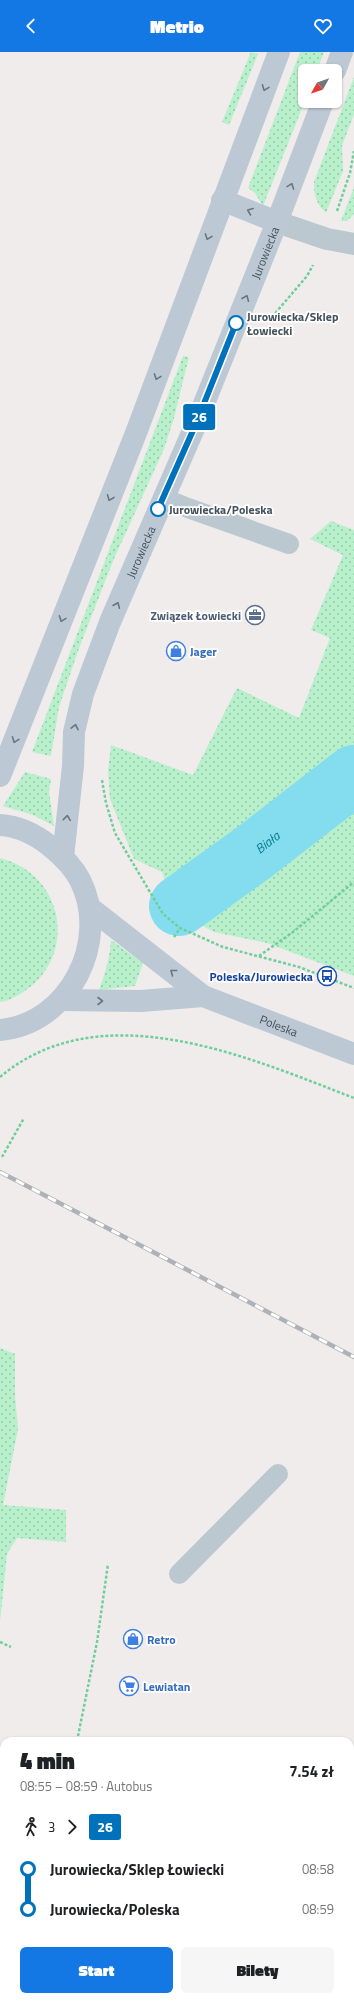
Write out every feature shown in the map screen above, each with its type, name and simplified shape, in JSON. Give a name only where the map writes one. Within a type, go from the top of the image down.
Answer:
[{"type":"street","points":[[0,776],[136,433],[222,200],[279,52]]},
{"type":"street","points":[[338,64],[342,52]]},
{"type":"street","name":"Jurowiecka","points":[[63,857],[73,766],[74,732],[83,694],[110,622],[195,426],[321,108]]},
{"type":"street","points":[[222,200],[277,222],[327,238],[354,244]]},
{"type":"street","points":[[0,825],[9,826],[39,837],[63,857],[80,880],[89,907],[90,941],[80,973],[61,1000],[38,1018],[10,1029],[0,1030]]},
{"type":"street","name":"Poleska","points":[[89,907],[203,996],[354,1054]]},
{"type":"street","name":"Poleska","points":[[61,1000],[141,1001],[203,996]]},
{"type":"lane","points":[[163,498],[289,544]]},
{"type":"lane","points":[[179,1574],[278,1474]]},
{"type":"path","points":[[327,238],[350,173],[354,151]]},
{"type":"path","points":[[101,774],[106,803],[115,833],[163,914],[180,928],[223,947],[299,967],[354,988]]},
{"type":"path","points":[[258,956],[293,932],[354,882]]},
{"type":"path","points":[[0,1077],[14,1065],[32,1055],[80,1040],[107,1036],[162,1038],[195,1044],[259,1061],[354,1098]]},
{"type":"path","points":[[2,1157],[24,1118]]},
{"type":"path","points":[[78,1737],[97,1642],[108,1564]]},
{"type":"path","points":[[0,1642],[11,1647]]},
{"type":"green space","points":[[251,52],[258,54],[229,125],[222,122]]},
{"type":"green space","points":[[300,52],[324,52],[320,64],[298,64],[298,108],[302,108],[263,206],[255,193],[248,188]]},
{"type":"green space","points":[[354,77],[354,114],[342,146],[343,171],[326,213],[316,199],[314,182]]},
{"type":"green space","points":[[354,187],[354,214],[347,221],[341,221]]},
{"type":"green space","points":[[183,356],[189,357],[174,418],[164,449],[113,561],[78,651],[59,707],[51,756],[32,752]]},
{"type":"green space","points":[[331,521],[354,530],[354,976],[267,943],[214,932],[188,918],[170,896],[162,872],[134,859],[110,799],[108,771],[111,745],[193,775],[237,688],[299,718],[330,638],[311,630],[343,555],[310,539]]},
{"type":"green space","points":[[25,772],[51,779],[49,792],[54,826],[33,815],[3,806]]},
{"type":"green space","points":[[0,858],[19,866],[35,877],[47,892],[54,909],[58,927],[56,946],[49,964],[37,981],[15,997],[0,1002]]},
{"type":"green space","points":[[111,940],[143,963],[135,986],[99,990],[108,959]]},
{"type":"green space","points":[[0,1348],[15,1354],[15,1395],[18,1429],[3,1505],[66,1510],[66,1542],[17,1538],[7,1554],[0,1622]]},
{"type":"waterway","name":"Biała","points":[[179,906],[253,853],[354,775]]},
{"type":"railway","points":[[0,1172],[354,1357]]},
{"type":"bus line","name":"26","points":[[158,509],[195,426],[236,323]]},
{"type":"place","name":"Jurowiecka/Sklep Łowiecki","points":[[236,323]]},
{"type":"place","name":"Jurowiecka/Poleska","points":[[158,509]]},
{"type":"place","name":"Związek Łowiecki","points":[[255,615]]},
{"type":"place","name":"Jager","points":[[176,651]]},
{"type":"place","name":"Poleska/Jurowiecka","points":[[327,976]]},
{"type":"place","name":"Retro","points":[[133,1639]]},
{"type":"place","name":"Lewiatan","points":[[129,1686]]}]
